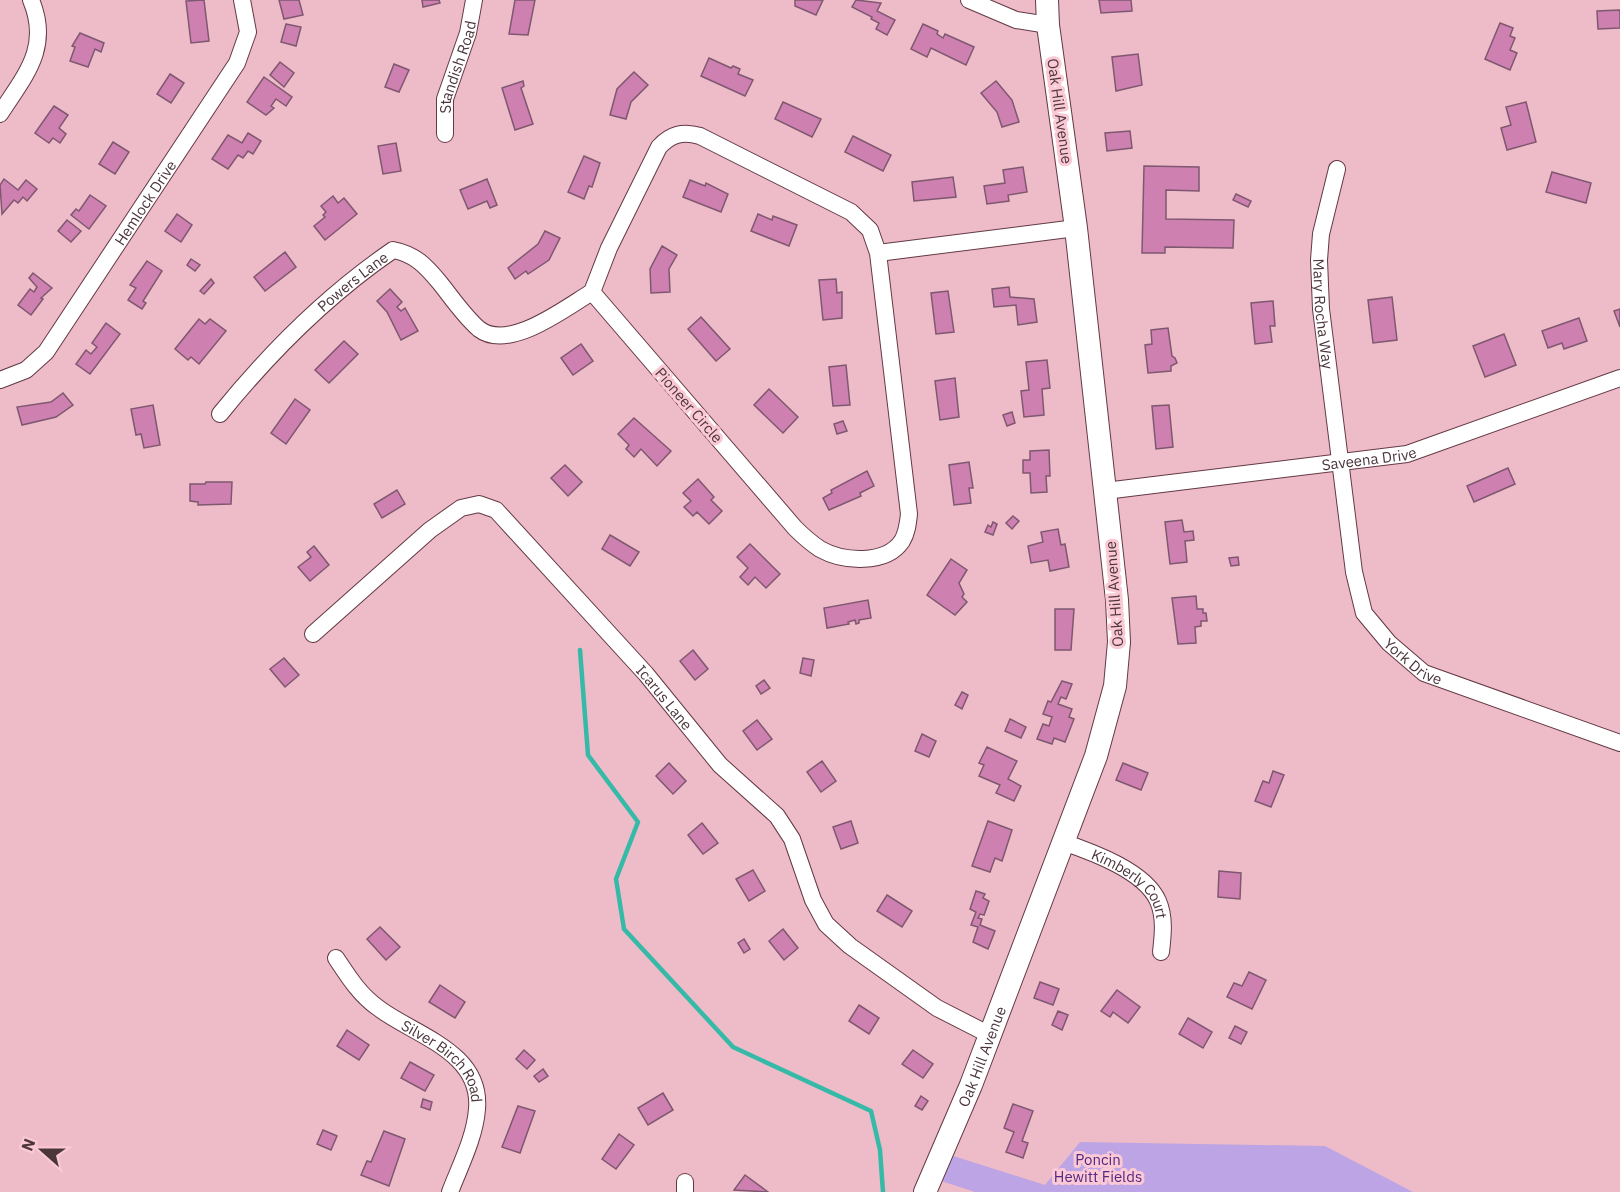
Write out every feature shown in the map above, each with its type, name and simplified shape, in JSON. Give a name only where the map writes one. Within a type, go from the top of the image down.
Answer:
[{"type":"main road","name":"Oak Hill Avenue","points":[[925,1192],[954,1128],[1096,756],[1115,686],[1119,620],[1076,228],[1048,25],[1047,0]]},
{"type":"street","points":[[0,114],[36,53],[39,21],[31,0]]},
{"type":"street","name":"Hemlock Drive","points":[[0,380],[26,370],[46,352],[237,63],[248,32],[242,0]]},
{"type":"street","name":"Standish Road","points":[[445,134],[445,99],[470,27],[474,0]]},
{"type":"street","points":[[969,0],[1016,20],[1048,25]]},
{"type":"street","name":"Pioneer Circle","points":[[681,134],[700,136],[835,202],[851,212],[870,230],[878,253],[909,514],[907,529],[898,545],[881,555],[867,558],[844,557],[822,550],[795,528],[591,292],[609,248],[656,152],[664,142],[681,134]]},
{"type":"street","name":"Mary Rocha Way","points":[[1337,169],[1321,234],[1318,260],[1321,309],[1340,461]]},
{"type":"street","points":[[878,253],[1076,228]]},
{"type":"street","name":"Powers Lane","points":[[220,414],[294,329],[365,269],[393,250],[420,260],[481,330],[492,335],[520,333],[591,292]]},
{"type":"street","name":"Saveena Drive","points":[[1105,491],[1407,454],[1620,378]]},
{"type":"street","name":"York Drive","points":[[1340,461],[1354,572],[1364,613],[1389,643],[1424,673],[1620,743]]},
{"type":"street","name":"Icarus Lane","points":[[313,634],[430,530],[461,508],[479,504],[496,510],[638,665],[720,765],[777,816],[792,839],[813,900],[826,924],[849,946],[937,1008],[990,1035]]},
{"type":"street","name":"Kimberly Court","points":[[1063,842],[1108,860],[1153,892],[1162,914],[1161,952]]},
{"type":"street","name":"Silver Birch Road","points":[[336,958],[370,1002],[451,1052],[471,1077],[477,1098],[476,1117],[450,1192]]},
{"type":"green space","name":"Poncin Hewitt Fields","points":[[1080,1142],[1325,1146],[1413,1192],[975,1192],[932,1178],[944,1153],[1045,1185]]},
{"type":"building","points":[[204,0],[209,41],[191,43],[186,1]]},
{"type":"building","points":[[279,0],[299,0],[303,15],[284,19]]},
{"type":"building","points":[[422,0],[439,0],[440,3],[423,7]]},
{"type":"building","points":[[515,0],[535,0],[528,35],[509,34]]},
{"type":"building","points":[[795,0],[823,0],[816,15],[795,6]]},
{"type":"building","points":[[856,0],[881,3],[877,11],[895,20],[887,35],[876,29],[879,23],[871,19],[872,17],[852,7]]},
{"type":"building","points":[[1099,0],[1131,0],[1132,11],[1101,13]]},
{"type":"building","points":[[1620,10],[1620,28],[1598,29],[1597,11]]},
{"type":"building","points":[[1500,23],[1513,28],[1510,36],[1515,38],[1510,50],[1517,53],[1510,70],[1485,59]]},
{"type":"building","points":[[286,24],[301,27],[296,46],[281,42]]},
{"type":"building","points":[[923,24],[938,31],[937,34],[943,38],[945,34],[974,47],[966,65],[931,48],[927,57],[911,49]]},
{"type":"building","points":[[80,33],[104,43],[101,52],[95,49],[88,67],[70,61],[75,47],[72,46]]},
{"type":"building","points":[[1138,54],[1142,85],[1116,91],[1112,57]]},
{"type":"building","points":[[709,58],[731,68],[733,66],[740,69],[738,74],[753,80],[745,96],[701,76]]},
{"type":"building","points":[[280,62],[294,73],[284,87],[270,75]]},
{"type":"building","points":[[394,64],[409,70],[399,92],[385,87]]},
{"type":"building","points":[[634,72],[648,85],[631,102],[626,119],[610,115],[617,89]]},
{"type":"building","points":[[170,74],[184,83],[171,103],[157,94]]},
{"type":"building","points":[[264,77],[292,97],[286,106],[276,99],[271,106],[274,108],[266,115],[247,102]]},
{"type":"building","points":[[523,81],[524,86],[521,88],[533,124],[515,130],[502,88]]},
{"type":"building","points":[[996,81],[1012,100],[1019,122],[1002,127],[997,112],[981,93]]},
{"type":"building","points":[[783,102],[821,119],[812,137],[775,119]]},
{"type":"building","points":[[1526,102],[1536,142],[1507,150],[1501,128],[1511,125],[1506,107]]},
{"type":"building","points":[[54,106],[68,115],[59,128],[66,134],[60,143],[53,138],[49,143],[35,133]]},
{"type":"building","points":[[1130,131],[1132,148],[1107,151],[1105,133]]},
{"type":"building","points":[[248,133],[261,141],[253,154],[248,151],[243,158],[238,155],[228,169],[212,159],[228,135],[242,143]]},
{"type":"building","points":[[853,136],[891,155],[883,171],[845,152]]},
{"type":"building","points":[[113,142],[129,152],[115,174],[99,164]]},
{"type":"building","points":[[396,143],[401,171],[383,174],[378,146]]},
{"type":"building","points":[[584,156],[600,163],[592,187],[589,186],[584,199],[568,192]]},
{"type":"building","points":[[1144,166],[1199,167],[1199,191],[1166,190],[1166,219],[1234,220],[1233,248],[1165,247],[1165,253],[1142,253]]},
{"type":"building","points":[[1023,167],[1027,192],[1008,195],[1009,201],[987,204],[984,186],[1005,183],[1003,170]]},
{"type":"building","points":[[1552,172],[1591,183],[1586,203],[1546,192]]},
{"type":"building","points":[[953,177],[956,197],[914,201],[912,182]]},
{"type":"building","points":[[4,179],[18,190],[26,180],[37,189],[27,201],[23,197],[18,203],[14,200],[2,214],[0,185]]},
{"type":"building","points":[[487,179],[497,205],[490,208],[487,201],[468,209],[460,190]]},
{"type":"building","points":[[690,180],[705,186],[706,183],[728,194],[721,212],[683,197]]},
{"type":"building","points":[[1236,194],[1251,201],[1248,207],[1233,200]]},
{"type":"building","points":[[90,195],[106,206],[89,229],[71,215],[76,209],[79,211]]},
{"type":"building","points":[[333,196],[338,203],[344,198],[357,214],[325,240],[314,226],[325,217],[323,215],[326,212],[321,206]]},
{"type":"building","points":[[177,214],[192,225],[181,242],[165,231]]},
{"type":"building","points":[[758,214],[772,220],[773,216],[797,225],[789,246],[751,231]]},
{"type":"building","points":[[67,220],[81,231],[71,242],[58,231]]},
{"type":"building","points":[[545,231],[560,238],[549,260],[528,274],[526,271],[515,279],[508,268],[538,244]]},
{"type":"building","points":[[662,246],[677,255],[669,269],[670,292],[651,293],[650,269]]},
{"type":"building","points":[[285,252],[296,267],[265,291],[254,277]]},
{"type":"building","points":[[191,259],[200,265],[195,271],[187,265]]},
{"type":"building","points":[[147,261],[162,271],[143,301],[146,303],[142,309],[128,300],[136,288],[130,285]]},
{"type":"building","points":[[33,273],[52,288],[41,298],[43,299],[31,315],[18,305],[30,289],[34,292],[37,287],[29,278]]},
{"type":"building","points":[[211,279],[214,283],[204,294],[200,291]]},
{"type":"building","points":[[836,279],[837,293],[842,292],[842,318],[823,320],[819,280]]},
{"type":"building","points":[[1009,287],[1010,297],[1034,299],[1037,322],[1018,325],[1016,305],[994,307],[992,289]]},
{"type":"building","points":[[390,289],[402,302],[397,307],[401,311],[405,308],[418,331],[401,340],[387,312],[377,301]]},
{"type":"building","points":[[948,291],[954,332],[936,334],[931,293]]},
{"type":"building","points":[[1392,297],[1397,340],[1373,343],[1368,300]]},
{"type":"building","points":[[1273,301],[1275,326],[1270,326],[1272,342],[1255,344],[1251,303]]},
{"type":"building","points":[[1620,309],[1620,327],[1614,311]]},
{"type":"building","points":[[701,317],[730,349],[716,361],[688,329]]},
{"type":"building","points":[[1579,318],[1587,341],[1564,349],[1562,343],[1548,348],[1542,331]]},
{"type":"building","points":[[199,319],[205,324],[210,319],[226,331],[199,364],[191,357],[188,360],[175,349]]},
{"type":"building","points":[[106,323],[120,334],[90,374],[76,364],[86,350],[91,354],[97,347],[92,343]]},
{"type":"building","points":[[1168,328],[1172,356],[1177,363],[1171,366],[1171,371],[1148,373],[1145,345],[1152,344],[1151,330]]},
{"type":"building","points":[[1504,334],[1516,365],[1485,377],[1473,346]]},
{"type":"building","points":[[344,341],[358,354],[329,383],[315,370]]},
{"type":"building","points":[[581,344],[593,361],[573,375],[561,358]]},
{"type":"building","points":[[1047,360],[1050,388],[1042,389],[1044,415],[1024,417],[1021,391],[1029,390],[1026,362]]},
{"type":"building","points":[[846,365],[850,405],[833,406],[829,367]]},
{"type":"building","points":[[955,378],[959,417],[940,420],[935,381]]},
{"type":"building","points":[[769,389],[798,417],[783,433],[754,405]]},
{"type":"building","points":[[63,393],[73,405],[56,417],[22,425],[17,407],[51,402]]},
{"type":"building","points":[[295,399],[310,410],[286,444],[271,433]]},
{"type":"building","points":[[153,405],[160,445],[144,448],[141,434],[136,435],[131,409]]},
{"type":"building","points":[[1169,405],[1173,447],[1156,449],[1152,406]]},
{"type":"building","points":[[1012,412],[1015,423],[1007,426],[1003,415]]},
{"type":"building","points":[[634,418],[671,451],[657,466],[641,449],[634,457],[626,449],[629,445],[618,434]]},
{"type":"building","points":[[843,421],[847,431],[837,434],[834,424]]},
{"type":"building","points":[[1049,450],[1050,476],[1046,476],[1047,492],[1031,493],[1030,473],[1023,473],[1023,460],[1030,460],[1030,451]]},
{"type":"building","points":[[969,462],[973,488],[969,488],[971,503],[954,505],[949,465]]},
{"type":"building","points":[[565,465],[582,482],[568,496],[551,478]]},
{"type":"building","points":[[1508,468],[1515,484],[1474,502],[1467,486]]},
{"type":"building","points":[[867,471],[874,486],[860,493],[861,496],[829,510],[823,498],[832,493],[831,490]]},
{"type":"building","points":[[698,479],[714,497],[711,500],[722,511],[709,524],[697,512],[693,516],[684,507],[691,501],[683,493]]},
{"type":"building","points":[[206,482],[232,482],[231,504],[198,505],[198,502],[190,501],[190,484],[205,484]]},
{"type":"building","points":[[397,490],[405,504],[382,518],[374,504]]},
{"type":"building","points":[[1013,516],[1019,521],[1012,529],[1006,523]]},
{"type":"building","points":[[1182,520],[1184,532],[1193,531],[1194,540],[1185,541],[1187,562],[1170,564],[1165,522]]},
{"type":"building","points":[[993,522],[997,524],[993,535],[985,532],[988,525],[991,527]]},
{"type":"building","points":[[1058,529],[1061,545],[1065,544],[1069,567],[1050,571],[1048,560],[1031,563],[1028,546],[1043,542],[1041,532]]},
{"type":"building","points":[[610,535],[639,552],[630,566],[602,549]]},
{"type":"building","points":[[750,544],[780,574],[766,588],[755,577],[748,585],[740,577],[748,568],[737,557]]},
{"type":"building","points":[[314,546],[329,565],[310,581],[298,567],[311,557],[307,552]]},
{"type":"building","points":[[1238,557],[1239,565],[1231,566],[1229,558]]},
{"type":"building","points":[[951,559],[967,570],[959,583],[964,594],[962,597],[967,602],[955,615],[927,595]]},
{"type":"building","points":[[1196,596],[1197,609],[1203,609],[1207,621],[1201,621],[1201,626],[1195,627],[1196,643],[1178,644],[1172,598]]},
{"type":"building","points":[[868,600],[871,618],[859,620],[856,624],[855,620],[848,622],[849,624],[827,628],[824,608]]},
{"type":"building","points":[[1055,609],[1074,609],[1071,650],[1055,650]]},
{"type":"building","points":[[693,650],[708,669],[695,680],[680,661]]},
{"type":"building","points":[[284,658],[299,675],[285,687],[270,669]]},
{"type":"building","points":[[803,658],[814,660],[811,676],[800,673]]},
{"type":"building","points":[[764,680],[770,688],[761,694],[756,686]]},
{"type":"building","points":[[1062,681],[1072,684],[1066,699],[1061,697],[1058,704],[1072,709],[1069,717],[1074,719],[1065,742],[1054,738],[1052,744],[1037,739],[1043,724],[1049,726],[1052,717],[1043,714],[1048,701],[1051,702]]},
{"type":"building","points":[[962,692],[968,695],[962,709],[955,705]]},
{"type":"building","points":[[1010,719],[1026,727],[1021,738],[1005,731]]},
{"type":"building","points":[[757,720],[772,739],[757,750],[743,731]]},
{"type":"building","points":[[922,734],[936,741],[929,757],[915,751]]},
{"type":"building","points":[[987,747],[1017,761],[1008,779],[1021,786],[1014,801],[996,793],[1000,785],[979,776],[984,765],[979,763]]},
{"type":"building","points":[[822,761],[836,781],[821,792],[807,772]]},
{"type":"building","points":[[669,763],[686,781],[673,794],[656,776]]},
{"type":"building","points":[[1123,763],[1148,773],[1141,790],[1116,780]]},
{"type":"building","points":[[1273,771],[1284,775],[1271,807],[1255,801],[1263,781],[1269,783]]},
{"type":"building","points":[[851,821],[858,843],[841,849],[833,827]]},
{"type":"building","points":[[988,821],[1012,830],[1002,861],[995,858],[990,872],[972,866]]},
{"type":"building","points":[[702,823],[718,843],[703,854],[688,835]]},
{"type":"building","points":[[753,870],[765,891],[749,901],[736,879]]},
{"type":"building","points":[[1219,871],[1241,873],[1240,899],[1218,897]]},
{"type":"building","points":[[976,891],[985,894],[983,898],[989,901],[984,915],[980,914],[978,918],[982,919],[980,925],[995,931],[988,949],[973,942],[978,927],[971,925],[976,912],[970,909]]},
{"type":"building","points":[[887,895],[912,911],[902,927],[877,911]]},
{"type":"building","points":[[380,927],[400,947],[386,960],[367,939]]},
{"type":"building","points":[[783,929],[798,948],[784,960],[769,941]]},
{"type":"building","points":[[744,939],[750,949],[744,953],[738,943]]},
{"type":"building","points":[[1249,972],[1266,980],[1252,1009],[1227,997],[1234,983],[1242,986]]},
{"type":"building","points":[[1040,982],[1059,989],[1053,1005],[1034,998]]},
{"type":"building","points":[[440,985],[465,1002],[455,1018],[429,1002]]},
{"type":"building","points":[[1117,990],[1140,1007],[1128,1023],[1113,1012],[1110,1017],[1101,1011]]},
{"type":"building","points":[[859,1005],[879,1018],[869,1034],[849,1021]]},
{"type":"building","points":[[1058,1011],[1068,1015],[1062,1030],[1052,1025]]},
{"type":"building","points":[[1188,1018],[1212,1032],[1203,1048],[1179,1034]]},
{"type":"building","points":[[1235,1026],[1247,1032],[1241,1044],[1229,1038]]},
{"type":"building","points":[[347,1030],[369,1045],[359,1060],[337,1046]]},
{"type":"building","points":[[524,1050],[535,1060],[527,1069],[516,1059]]},
{"type":"building","points":[[913,1050],[933,1064],[923,1078],[902,1064]]},
{"type":"building","points":[[410,1062],[434,1075],[425,1091],[401,1078]]},
{"type":"building","points":[[543,1069],[548,1076],[539,1082],[534,1076]]},
{"type":"building","points":[[663,1093],[673,1110],[648,1125],[638,1108]]},
{"type":"building","points":[[921,1096],[928,1101],[922,1110],[915,1106]]},
{"type":"building","points":[[423,1099],[432,1102],[430,1110],[421,1107]]},
{"type":"building","points":[[1013,1104],[1033,1111],[1022,1141],[1028,1143],[1023,1158],[1006,1152],[1014,1132],[1004,1128]]},
{"type":"building","points":[[518,1106],[535,1111],[520,1153],[502,1147]]},
{"type":"building","points":[[323,1130],[337,1136],[331,1150],[317,1144]]},
{"type":"building","points":[[384,1131],[405,1139],[389,1186],[361,1175],[367,1161],[371,1162]]},
{"type":"building","points":[[619,1134],[634,1145],[616,1169],[602,1159]]},
{"type":"building","points":[[745,1175],[768,1192],[734,1190]]},
{"type":"waterway","points":[[580,650],[588,755],[638,822],[616,879],[624,929],[733,1047],[871,1111],[880,1150],[883,1192]]}]
